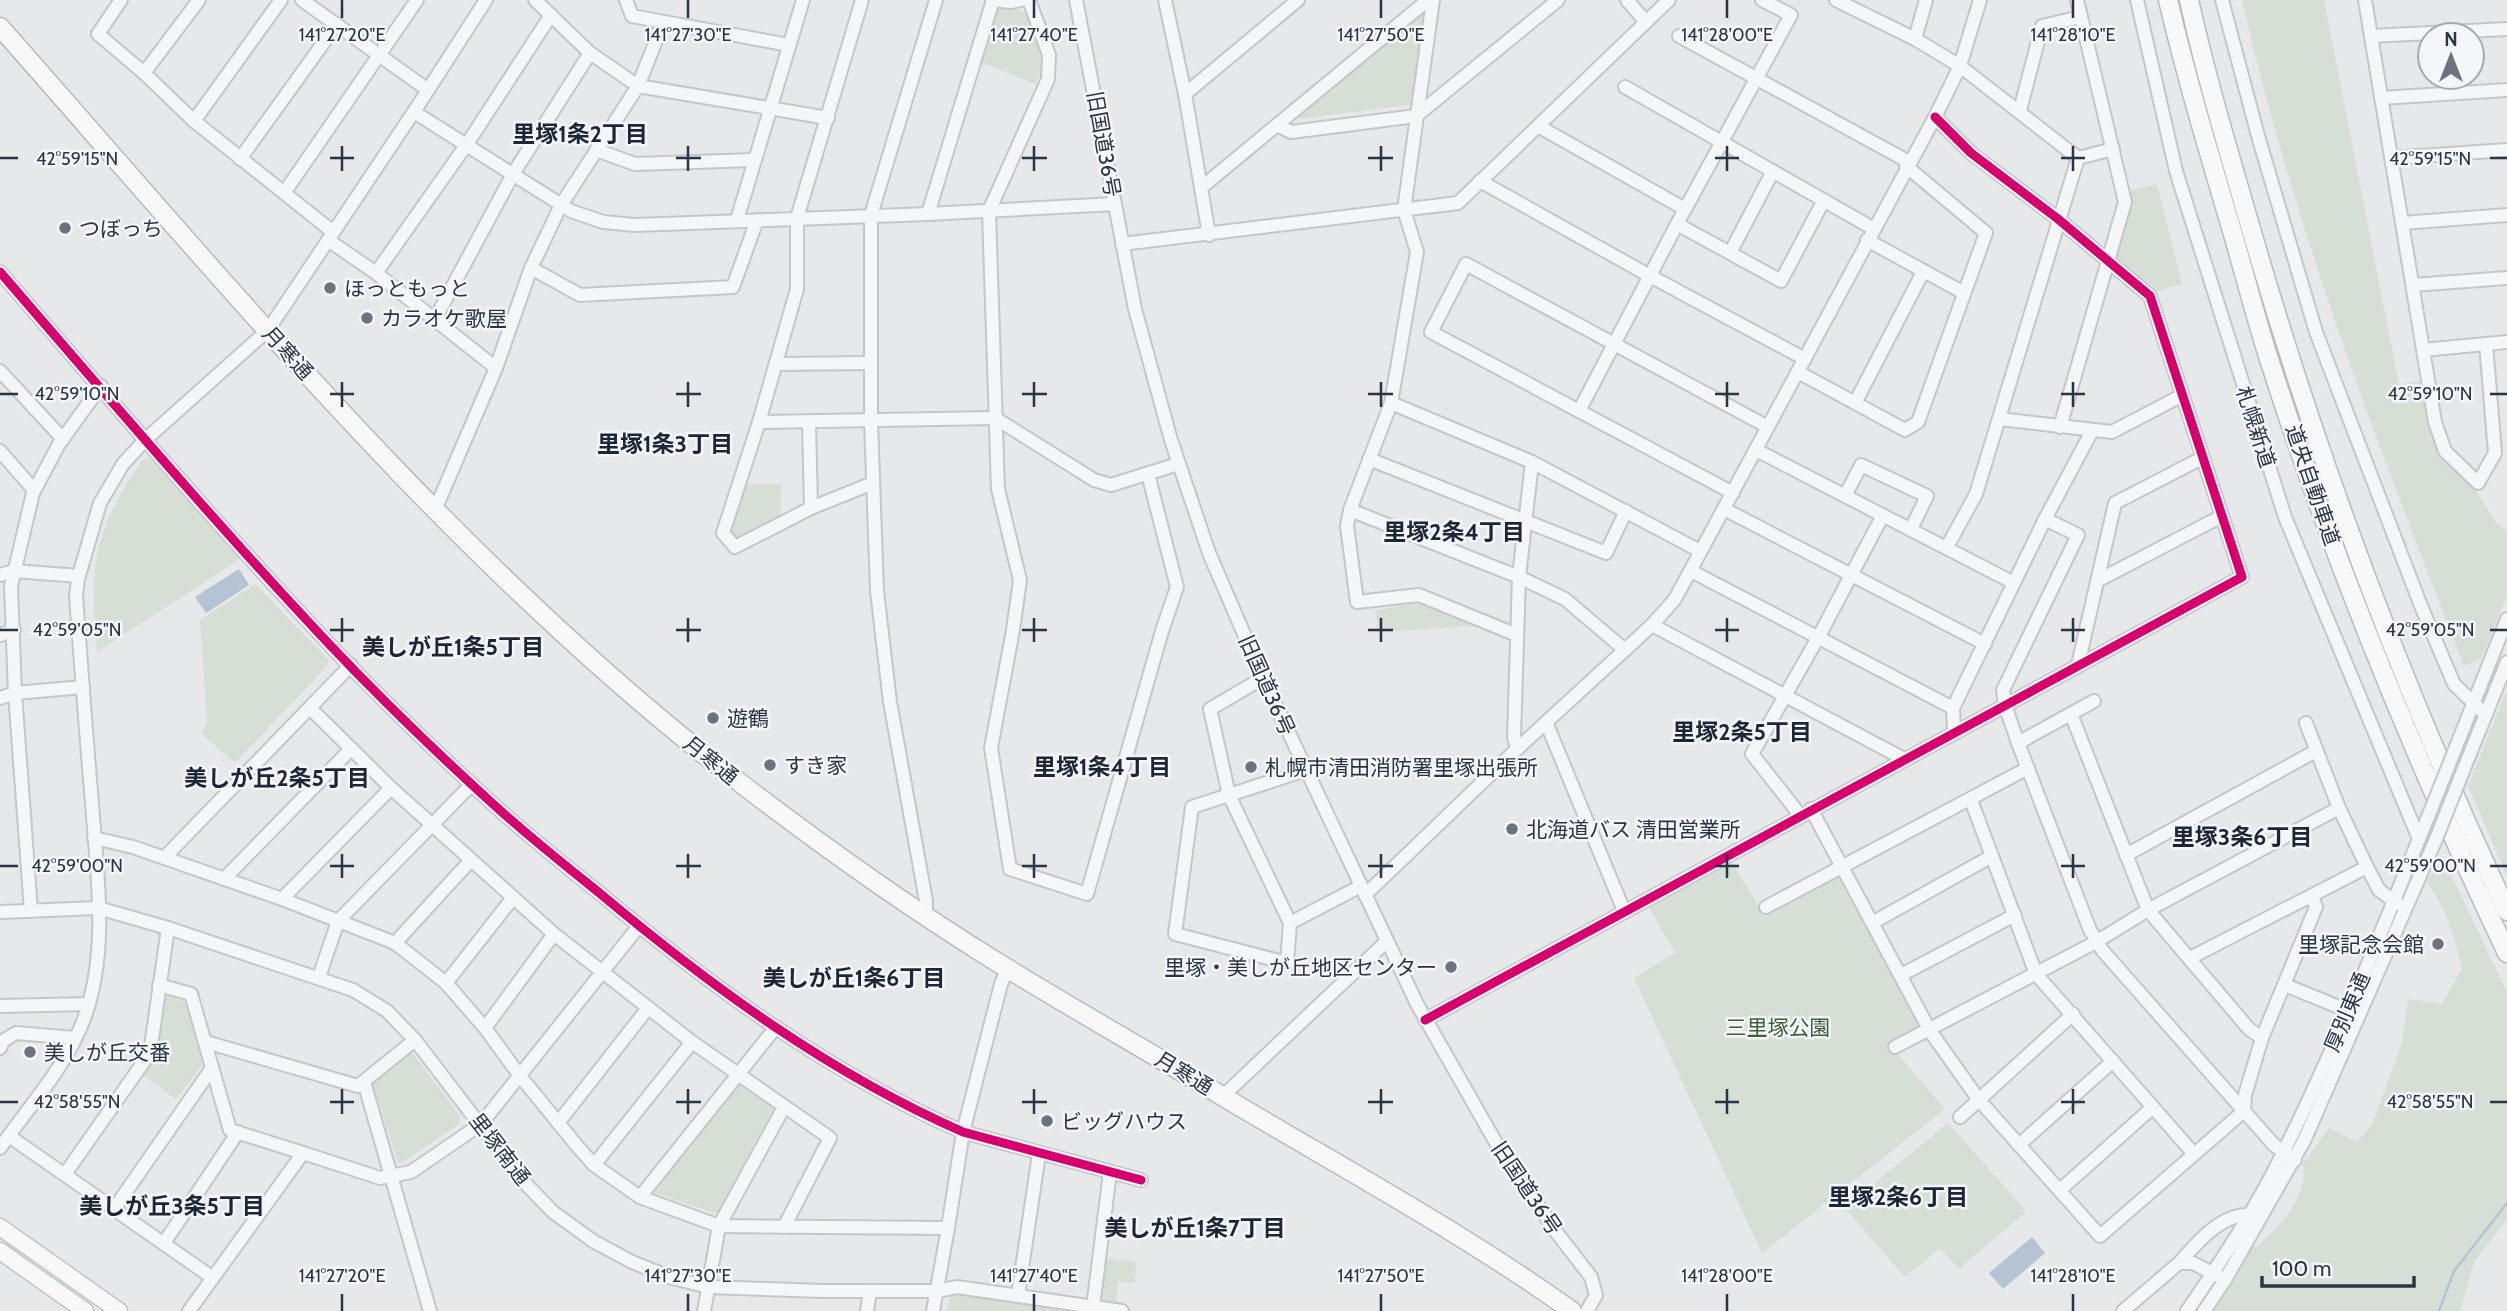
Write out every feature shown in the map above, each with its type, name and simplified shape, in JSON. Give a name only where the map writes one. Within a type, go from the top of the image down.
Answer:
[{"type":"highway","name":"道央自動車道","points":[[2168,0],[2183,64],[2268,356],[2322,512],[2362,620],[2452,836],[2507,953]]},
{"type":"highway","name":"道央自動車道","points":[[2189,0],[2202,60],[2287,351],[2339,505],[2454,798],[2507,911]]},
{"type":"highway","name":"月寒通","points":[[0,27],[358,430],[435,510],[599,668],[741,784],[926,915],[1008,968],[1456,1233],[1572,1311]]},
{"type":"main road","points":[[0,1227],[119,1311]]},
{"type":"main road","points":[[0,1251],[85,1311]]},
{"type":"street","points":[[121,0],[98,34],[194,121],[284,193],[330,236],[496,368]]},
{"type":"street","points":[[144,73],[199,0]]},
{"type":"street","points":[[194,121],[281,0]]},
{"type":"street","points":[[302,0],[428,90]]},
{"type":"street","points":[[0,1148],[51,1077],[75,1038],[89,1004],[98,961],[94,838],[76,596],[100,503],[123,464],[146,439],[268,330],[486,0]]},
{"type":"street","points":[[535,0],[590,53],[638,86],[828,118]]},
{"type":"street","points":[[626,0],[632,16],[789,45]]},
{"type":"street","points":[[737,220],[803,0]]},
{"type":"street","points":[[862,0],[797,218],[797,289],[777,364],[723,534],[735,547],[811,508],[873,483]]},
{"type":"street","points":[[926,915],[926,901],[890,702],[877,591],[870,363],[871,215],[936,0]]},
{"type":"street","points":[[928,214],[993,0],[1021,0]]},
{"type":"street","points":[[1029,0],[1049,55],[1048,79],[989,211],[998,489],[1020,580],[991,748],[1010,869],[1087,894],[1177,587],[1148,474]]},
{"type":"street","name":"旧国道36号","points":[[1076,0],[1122,244],[1146,353],[1178,464],[1214,564],[1263,678],[1426,1020],[1499,1148],[1557,1233],[1591,1277],[1596,1295],[1587,1311]]},
{"type":"street","points":[[1185,94],[1298,0]]},
{"type":"street","points":[[1202,187],[1431,0]]},
{"type":"street","points":[[1431,0],[1404,210],[1417,252],[1391,403],[1350,510],[1347,526],[1357,602],[1419,595],[1517,635]]},
{"type":"street","points":[[1277,125],[1291,132],[1416,116],[1558,0]]},
{"type":"street","points":[[1628,0],[1646,22]]},
{"type":"street","points":[[1122,244],[1458,203],[1669,0]]},
{"type":"street","points":[[1578,411],[1791,15],[1762,0]]},
{"type":"street","points":[[1836,0],[1856,5],[1961,66],[2078,158]]},
{"type":"street","points":[[1915,39],[1926,0]]},
{"type":"street","points":[[1290,923],[1363,890],[1652,625],[1675,599],[1961,66],[1980,0]]},
{"type":"street","points":[[2060,427],[2126,202],[2077,0]]},
{"type":"street","name":"札幌新道","points":[[2137,0],[2176,171],[2285,517],[2419,839]]},
{"type":"street","points":[[2222,0],[2258,136],[2316,332],[2454,684],[2486,715]]},
{"type":"street","points":[[2365,0],[2435,422],[2445,451],[2478,483],[2495,453],[2486,344]]},
{"type":"street","points":[[1167,1],[1209,235]]},
{"type":"street","points":[[284,193],[381,56],[413,2]]},
{"type":"street","points":[[376,273],[467,144],[551,15]]},
{"type":"street","points":[[2020,110],[2042,26],[2080,17]]},
{"type":"street","points":[[435,510],[496,368],[531,268],[561,205],[638,86],[663,23]]},
{"type":"street","points":[[240,159],[337,24]]},
{"type":"street","points":[[2371,36],[2507,29]]},
{"type":"street","points":[[1679,36],[1908,164],[1986,233],[1919,422],[1905,430],[1798,372]]},
{"type":"street","points":[[435,319],[513,174],[590,53]]},
{"type":"street","points":[[1625,87],[1824,200],[1923,272],[1964,293]]},
{"type":"street","points":[[2381,98],[2507,90]]},
{"type":"street","points":[[414,112],[561,205],[603,222],[635,225],[1115,204]]},
{"type":"street","points":[[1426,1020],[2242,577],[2150,296],[2058,219],[1971,153],[1935,117]]},
{"type":"street","points":[[1538,125],[1685,209]]},
{"type":"street","points":[[2078,158],[2113,149]]},
{"type":"street","points":[[596,150],[635,164],[754,160]]},
{"type":"street","points":[[2391,158],[2507,150]]},
{"type":"street","points":[[1947,547],[1976,494],[2078,158]]},
{"type":"street","points":[[1730,253],[1773,170]]},
{"type":"street","points":[[1480,181],[1805,359]]},
{"type":"street","points":[[1677,224],[1781,281],[1824,200]]},
{"type":"street","points":[[2402,223],[2507,215]]},
{"type":"street","points":[[531,268],[580,295],[733,287],[757,220]]},
{"type":"street","points":[[1733,493],[1431,332],[1466,264],[1768,427]]},
{"type":"street","points":[[1855,403],[1923,272]]},
{"type":"street","points":[[2,278],[330,646],[494,806],[639,926],[776,1027],[857,1080],[962,1132],[1141,1180]]},
{"type":"street","points":[[2413,285],[2507,278]]},
{"type":"street","points":[[2423,350],[2507,342]]},
{"type":"street","points":[[777,364],[870,363]]},
{"type":"street","points":[[0,371],[63,439]]},
{"type":"street","points":[[31,911],[10,586],[34,490],[63,439],[100,386]]},
{"type":"street","points":[[1999,419],[2112,432],[2181,396]]},
{"type":"street","points":[[1391,403],[1532,462],[1700,551]]},
{"type":"street","points":[[759,422],[995,418],[1094,480],[1111,485],[1178,464]]},
{"type":"street","points":[[809,422],[811,508]]},
{"type":"street","points":[[1954,732],[1954,708],[2045,519],[2092,431]]},
{"type":"street","points":[[1756,450],[2014,583]]},
{"type":"street","points":[[0,451],[34,490]]},
{"type":"street","points":[[2078,665],[2115,503],[2202,458]]},
{"type":"street","points":[[1369,460],[1606,553],[1626,511]]},
{"type":"street","points":[[1517,749],[1514,737],[1519,577],[1532,462]]},
{"type":"street","points":[[1845,496],[1861,465],[1927,496],[1911,529]]},
{"type":"street","points":[[1724,509],[1985,644]]},
{"type":"street","points":[[1350,510],[1519,577],[1565,599],[1625,650]]},
{"type":"street","points":[[1883,515],[1752,754],[1805,812],[1841,868],[1930,1031],[1979,1100],[2100,1236],[2244,1111],[2245,1095],[2262,1038],[2316,907],[2312,896]]},
{"type":"street","points":[[2097,581],[2222,516]]},
{"type":"street","points":[[2045,519],[2078,535],[2003,690],[2005,705],[2018,743],[2096,943],[2244,1111],[2289,1156]]},
{"type":"street","points":[[0,575],[14,571],[79,576]]},
{"type":"street","points":[[1691,571],[1954,708]]},
{"type":"street","name":"厚別東通","points":[[2354,1013],[2393,901],[2507,619]]},
{"type":"street","points":[[1652,625],[1904,759]]},
{"type":"street","points":[[0,635],[13,630]]},
{"type":"street","name":"厚別東通","points":[[2188,1311],[2219,1276],[2289,1156],[2354,1013],[2406,908],[2507,662]]},
{"type":"street","points":[[164,858],[351,665]]},
{"type":"street","points":[[1263,678],[1210,709],[1229,795],[1290,923],[1287,963],[1175,934],[1192,807],[1229,795],[1306,770]]},
{"type":"street","points":[[0,698],[15,693],[83,687]]},
{"type":"street","points":[[2018,743],[2094,701]]},
{"type":"street","points":[[310,708],[432,826],[554,934],[692,1042],[830,1138],[784,1227]]},
{"type":"street","points":[[2071,714],[2148,910],[2249,1029],[2262,1038]]},
{"type":"street","points":[[1546,722],[1623,911]]},
{"type":"street","points":[[2306,723],[2339,808],[2379,890],[2406,908]]},
{"type":"street","points":[[224,879],[351,749]]},
{"type":"street","points":[[2126,855],[2316,751]]},
{"type":"street","points":[[1766,907],[2028,768]]},
{"type":"street","points":[[319,977],[338,921],[472,784]]},
{"type":"street","points":[[282,899],[391,788]]},
{"type":"street","points":[[1971,800],[2036,974],[2194,1154]]},
{"type":"street","points":[[1895,1047],[2096,943],[2148,910],[2339,808]]},
{"type":"street","points":[[94,838],[164,858],[282,899],[395,943],[446,983],[594,1165],[640,1197],[719,1226],[948,1228]]},
{"type":"street","points":[[1872,923],[1992,856]]},
{"type":"street","points":[[395,943],[471,860]]},
{"type":"street","points":[[2190,958],[2367,867]]},
{"type":"street","points":[[446,983],[512,899]]},
{"type":"street","name":"里塚南通","points":[[0,912],[98,908],[168,928],[353,989],[387,1011],[415,1040],[523,1181],[554,1212],[593,1241],[672,1278],[709,1287],[870,1291],[937,1291],[957,1287],[1122,1311]]},
{"type":"street","points":[[1901,975],[2015,915]]},
{"type":"street","points":[[159,985],[191,994],[230,1130],[380,1178],[392,1177],[411,1171],[481,1125],[639,926]]},
{"type":"street","points":[[65,1174],[150,1053],[168,928]]},
{"type":"street","points":[[485,1028],[554,934]]},
{"type":"street","points":[[1223,1096],[1387,941]]},
{"type":"street","points":[[933,1311],[962,1132],[1001,984],[1008,968]]},
{"type":"street","points":[[2285,985],[2354,1013]]},
{"type":"street","points":[[0,1006],[89,1004]]},
{"type":"street","points":[[558,1124],[648,1008]]},
{"type":"street","points":[[1960,1117],[2073,1014]]},
{"type":"street","points":[[640,1197],[776,1027]]},
{"type":"street","points":[[0,1048],[3,1041],[16,1033],[75,1038]]},
{"type":"street","points":[[206,1042],[358,1086],[415,1040]]},
{"type":"street","points":[[594,1165],[692,1042]]},
{"type":"street","points":[[2020,1144],[2113,1061]]},
{"type":"street","points":[[114,1209],[212,1068]]},
{"type":"street","points":[[364,1082],[430,1311]]},
{"type":"street","points":[[704,1311],[719,1226],[784,1107]]},
{"type":"street","points":[[2060,1190],[2153,1107]]},
{"type":"street","points":[[164,1243],[238,1132]]},
{"type":"street","points":[[9,1136],[213,1278]]},
{"type":"street","points":[[189,1311],[303,1153]]},
{"type":"street","points":[[1018,1295],[1039,1154]]},
{"type":"street","name":"厚別東通","points":[[2204,1311],[2248,1215],[2289,1156]]},
{"type":"street","points":[[1093,1307],[1110,1172]]},
{"type":"street","points":[[2123,1311],[2224,1222],[2235,1215],[2248,1215]]},
{"type":"street","points":[[2179,1262],[2193,1263],[2219,1276]]},
{"type":"street","points":[[867,1311],[870,1291]]},
{"type":"green space","points":[[2242,0],[2324,0],[2399,385],[2423,380],[2444,458],[2475,489],[2496,523],[2507,530],[2507,596],[2481,659],[2464,666],[2370,420],[2313,254],[2263,85]]},
{"type":"green space","points":[[999,4],[1022,11],[1026,15],[1042,60],[1042,69],[1035,84],[979,61],[995,7]]},
{"type":"green space","points":[[1419,14],[1424,17],[1414,103],[1300,119],[1297,112]]},
{"type":"green space","points":[[2157,184],[2182,284],[2157,291],[2113,255],[2131,198],[2130,191]]},
{"type":"green space","points":[[149,459],[156,463],[241,558],[97,652],[94,584],[100,543],[112,510],[123,490],[142,460]]},
{"type":"green space","points":[[739,484],[781,484],[780,524],[735,547],[723,534]]},
{"type":"green space","points":[[255,584],[328,659],[328,665],[235,763],[202,734],[207,721],[200,620]]},
{"type":"green space","points":[[1420,603],[1474,626],[1378,632],[1376,610]]},
{"type":"green space","points":[[2507,689],[2507,876],[2468,786]]},
{"type":"green space","name":"三里塚公園","points":[[1730,858],[1765,917],[1838,877],[1917,1021],[1917,1028],[1888,1043],[1945,1109],[1762,1253],[1634,978],[1675,953],[1647,904]]},
{"type":"green space","points":[[2444,860],[2507,992],[2507,1219],[2474,1262],[2460,1311],[2206,1311],[2230,1283],[2234,1282],[2240,1273],[2236,1265],[2252,1245],[2257,1247],[2290,1210],[2301,1188],[2303,1164],[2329,1128],[2357,1142],[2372,1125],[2402,1043],[2408,999],[2442,1004],[2462,969],[2449,923],[2426,881]]},
{"type":"green space","points":[[168,996],[190,1004],[203,1056],[202,1065],[176,1099],[140,1073],[163,998]]},
{"type":"green space","points":[[409,1054],[413,1054],[460,1116],[459,1124],[402,1163],[398,1162],[373,1086],[375,1079]]},
{"type":"green space","points":[[739,1082],[772,1104],[773,1109],[718,1212],[714,1213],[652,1192]]},
{"type":"green space","points":[[1948,1123],[2026,1211],[1959,1269],[1940,1248],[1905,1277],[1845,1208]]},
{"type":"green space","points":[[1101,1258],[1136,1262],[1135,1283],[1118,1281],[1116,1302],[1099,1299]]},
{"type":"green space","points":[[951,1291],[1091,1311],[947,1311]]},
{"type":"water","points":[[239,569],[249,585],[206,613],[195,597]]},
{"type":"water","points":[[2032,1237],[2045,1253],[2003,1289],[1989,1273]]},
{"type":"waterway","points":[[2439,1311],[2454,1271],[2507,1203]]},
{"type":"cycle path","points":[[1425,1020],[2242,577],[2150,296],[2058,219],[1971,153],[1935,117]]},
{"type":"cycle path","points":[[0,272],[204,507],[369,685],[506,816],[687,964],[820,1056],[914,1109],[963,1132],[1141,1180]]},
{"type":"place","name":"つぼっち","points":[[65,228]]},
{"type":"place","name":"ほっともっと","points":[[330,288]]},
{"type":"place","name":"カラオケ歌屋","points":[[367,318]]},
{"type":"place","name":"遊鶴","points":[[713,718]]},
{"type":"place","name":"すき家","points":[[770,765]]},
{"type":"place","name":"札幌市清田消防署里塚出張所","points":[[1251,767]]},
{"type":"place","name":"北海道バス 清田営業所","points":[[1512,829]]},
{"type":"place","name":"里塚記念会館","points":[[2438,944]]},
{"type":"place","name":"里塚・美しが丘地区センター","points":[[1451,967]]},
{"type":"place","name":"美しが丘交番","points":[[30,1052]]},
{"type":"place","name":"ビッグハウス","points":[[1047,1121]]},
{"type":"district","name":"里塚1条2丁目","points":[[580,134]]},
{"type":"district","name":"里塚1条3丁目","points":[[665,444]]},
{"type":"district","name":"里塚2条4丁目","points":[[1454,532]]},
{"type":"district","name":"美しが丘1条5丁目","points":[[453,647]]},
{"type":"district","name":"里塚2条5丁目","points":[[1742,732]]},
{"type":"district","name":"里塚1条4丁目","points":[[1102,767]]},
{"type":"district","name":"美しが丘2条5丁目","points":[[277,778]]},
{"type":"district","name":"里塚3条6丁目","points":[[2242,837]]},
{"type":"district","name":"美しが丘1条6丁目","points":[[854,978]]},
{"type":"district","name":"里塚2条6丁目","points":[[1898,1197]]},
{"type":"district","name":"美しが丘3条5丁目","points":[[172,1206]]},
{"type":"district","name":"美しが丘1条7丁目","points":[[1195,1228]]}]
